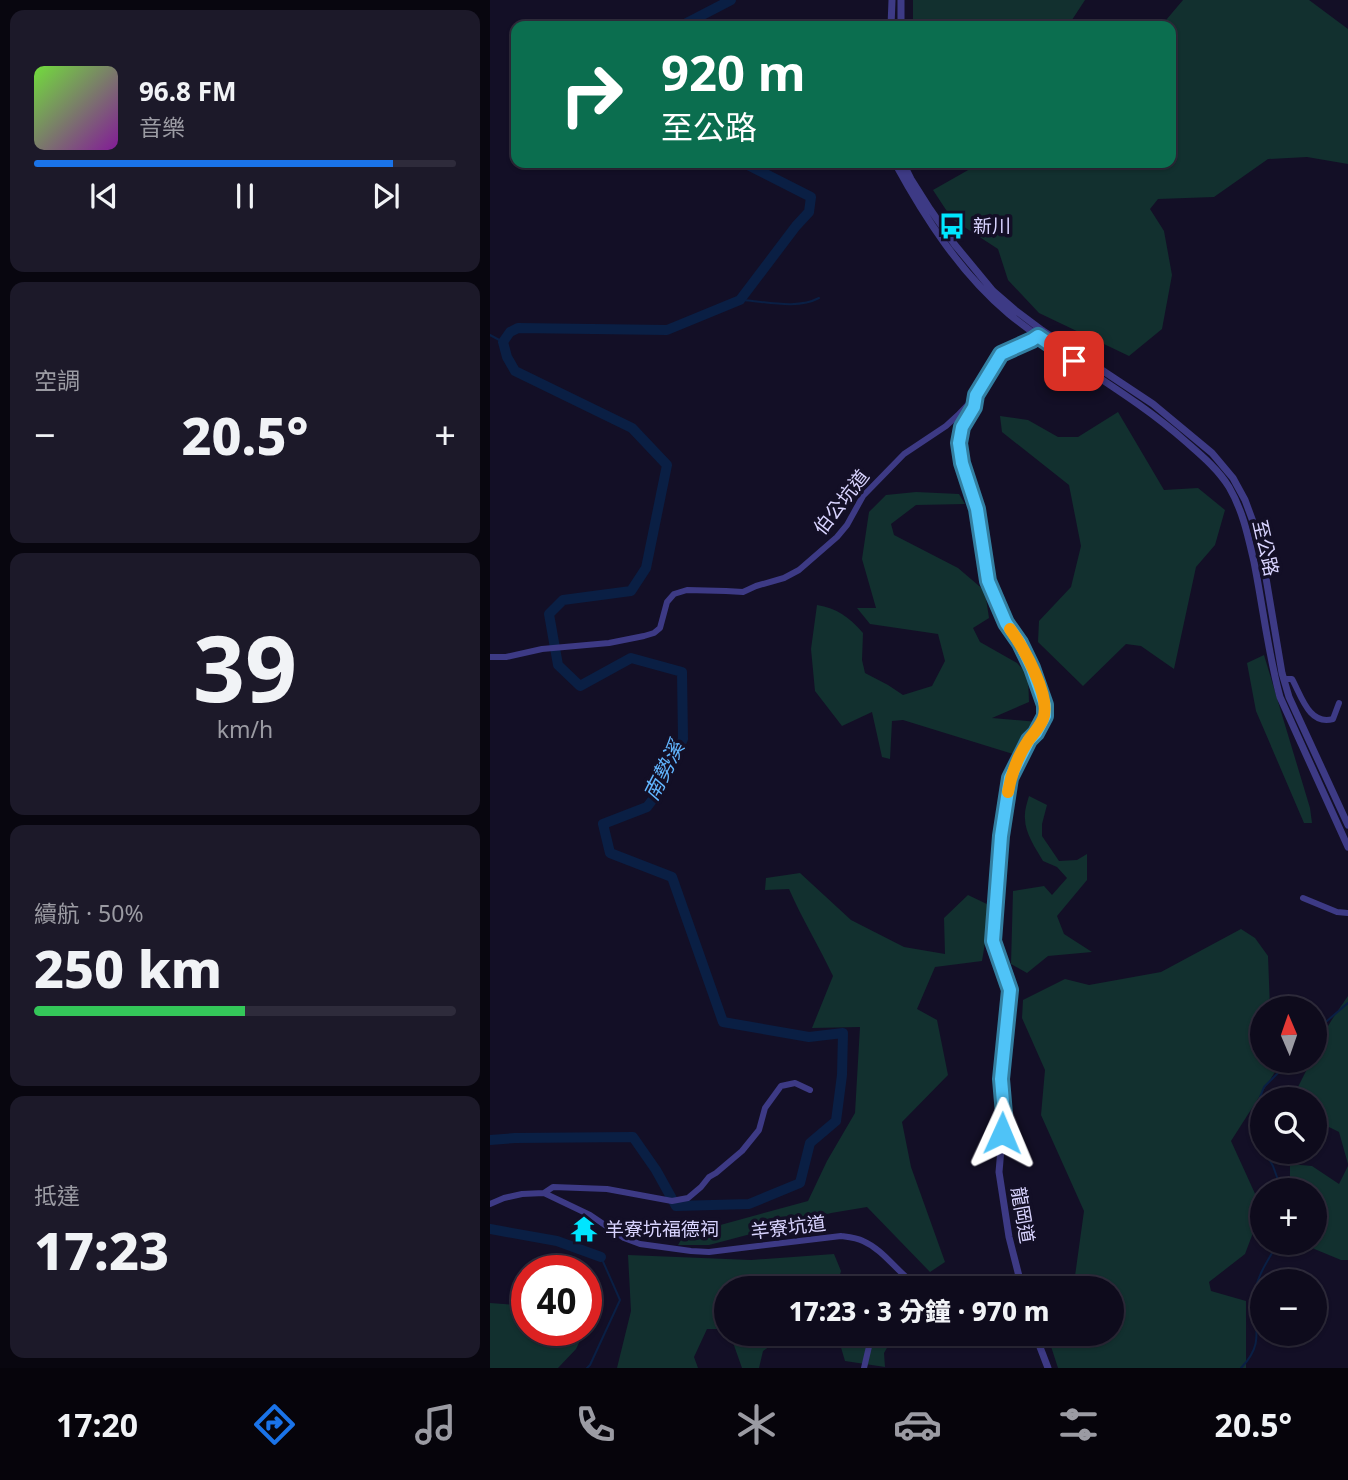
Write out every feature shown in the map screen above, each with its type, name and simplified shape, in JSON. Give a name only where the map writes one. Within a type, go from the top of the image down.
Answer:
[{"type":"street","points":[[891,21],[892,0]]},
{"type":"street","points":[[901,0],[901,21]]},
{"type":"street","points":[[898,168],[924,213],[962,265],[989,296],[1040,333]]},
{"type":"street","points":[[906,168],[930,209],[973,269],[1040,333]]},
{"type":"street","name":"龍岡道","points":[[1019,1276],[1009,1237],[999,1172],[1004,1114],[1001,1079],[1010,990],[993,941],[1001,836],[1010,778],[1029,740],[1045,716],[1045,705],[1032,668],[1020,643],[1006,623],[988,581],[977,509],[962,463],[959,443],[962,427],[974,407],[976,395],[1001,354],[1032,340],[1040,333]]},
{"type":"street","name":"至公路","points":[[1040,333],[1150,407],[1209,456],[1227,484],[1239,506],[1248,533],[1289,698],[1348,825]]},
{"type":"street","name":"伯公坑道","points":[[490,657],[609,643],[654,633],[660,628],[667,602],[674,593],[687,590],[743,592],[799,570],[837,537],[863,496],[896,462],[946,426],[976,395]]},
{"type":"street","name":"至公路","points":[[1266,604],[1273,672],[1280,697],[1348,847]]},
{"type":"street","points":[[1284,679],[1292,679],[1311,714],[1318,720],[1333,719],[1339,703]]},
{"type":"street","points":[[1309,762],[1317,758]]},
{"type":"street","points":[[1303,898],[1337,912],[1348,913]]},
{"type":"street","points":[[490,1203],[522,1194],[544,1193],[553,1187],[607,1189],[672,1201],[688,1198],[752,1139],[759,1130],[765,1108],[781,1086],[795,1083],[810,1090]]},
{"type":"street","name":"羊寮坑道","points":[[544,1193],[590,1215],[624,1238],[640,1244],[709,1252],[850,1237],[876,1248],[900,1276]]},
{"type":"street","points":[[864,1368],[869,1346]]},
{"type":"street","points":[[1040,1346],[1048,1368]]},
{"type":"green space","points":[[913,0],[1085,0],[1071,21],[913,21]]},
{"type":"green space","points":[[1183,0],[1309,0],[1348,29],[1348,164],[1307,157],[1268,159],[1214,197],[1158,199],[1150,209],[1164,231],[1172,275],[1162,329],[1129,356],[1039,313],[1008,280],[998,249],[952,219],[933,190],[970,168],[1176,168],[1176,21],[1165,21]]},
{"type":"green space","points":[[1118,412],[1164,490],[1198,488],[1225,510],[1215,545],[1196,567],[1174,669],[1141,646],[1126,644],[1083,686],[1038,642],[1039,621],[1071,587],[1081,546],[1069,485],[1002,432],[1000,416],[1028,420],[1058,437],[1078,437]]},
{"type":"green space","points":[[916,492],[959,494],[965,504],[916,505],[891,524],[894,535],[958,568],[985,591],[989,618],[973,628],[980,642],[1017,663],[1028,675],[1029,702],[992,718],[1038,722],[1013,754],[903,720],[892,721],[890,759],[882,757],[872,712],[842,726],[815,691],[811,649],[817,605],[837,611],[858,627],[863,633],[862,660],[865,673],[903,695],[932,686],[945,661],[938,634],[870,624],[857,608],[876,608],[862,559],[869,512],[886,495]]},
{"type":"green space","points":[[1264,655],[1310,808],[1312,823],[1304,823],[1256,711],[1247,663]]},
{"type":"green space","points":[[1029,796],[1047,805],[1042,836],[1059,861],[1077,860],[1087,854],[1087,880],[1057,916],[1064,934],[1092,952],[1048,956],[1027,973],[1011,964],[1013,891],[1044,886],[1052,895],[1067,878],[1057,867],[1043,861],[1031,841],[1025,816]]},
{"type":"green space","points":[[800,873],[851,920],[904,947],[945,954],[944,918],[968,895],[991,906],[982,961],[935,967],[917,1009],[937,1020],[948,1075],[902,1122],[911,1167],[945,1262],[930,1272],[867,1207],[831,1213],[709,1245],[678,1245],[684,1235],[808,1201],[855,1113],[860,1027],[812,1028],[833,976],[789,889],[765,890],[766,878]]},
{"type":"green space","points":[[1241,929],[1255,938],[1268,956],[1270,996],[1250,996],[1250,1073],[1274,1073],[1265,1087],[1250,1087],[1250,1111],[1231,1141],[1250,1183],[1250,1241],[1245,1254],[1209,1282],[1211,1291],[1246,1301],[1246,1368],[1058,1368],[1051,1346],[1124,1346],[1124,1276],[1075,1276],[1084,1211],[1041,1115],[1045,1070],[1022,1018],[1023,1000],[1065,979],[1089,985],[1161,972]]},
{"type":"green space","points":[[1348,996],[1348,1164],[1339,1132],[1327,1128],[1327,1087],[1298,1087],[1305,1073],[1327,1073],[1327,1028]]},
{"type":"green space","points":[[1290,1164],[1312,1166],[1339,1184],[1348,1166],[1348,1260],[1327,1254],[1327,1178],[1290,1178]]},
{"type":"green space","points":[[834,1254],[841,1271],[840,1276],[714,1276],[714,1329],[707,1329],[694,1357],[698,1368],[617,1368],[631,1311],[628,1255],[751,1260]]},
{"type":"green space","points":[[490,1303],[511,1305],[511,1346],[577,1346],[558,1368],[490,1368]]},
{"type":"green space","points":[[734,1346],[770,1346],[763,1351],[759,1368],[742,1368]]},
{"type":"green space","points":[[841,1346],[888,1346],[884,1353],[885,1367],[845,1361]]},
{"type":"waterway","name":"南勢溪","points":[[691,21],[731,0]]},
{"type":"waterway","name":"南勢溪","points":[[490,1140],[633,1137],[676,1206],[749,1204],[800,1183],[810,1143],[836,1121],[842,1075],[843,1033],[809,1037],[723,1022],[672,877],[610,853],[603,824],[647,807],[660,790],[683,739],[682,672],[631,658],[580,686],[558,665],[549,614],[563,600],[631,591],[646,568],[667,465],[632,428],[515,371],[503,342],[510,332],[518,328],[667,330],[740,300],[809,212],[811,197],[754,168]]},
{"type":"waterway","points":[[740,300],[800,304],[819,298]]},
{"type":"waterway","points":[[490,335],[503,342]]},
{"type":"waterway","points":[[1327,1021],[1348,1003]]},
{"type":"waterway","points":[[1264,1087],[1278,1073]]},
{"type":"waterway","points":[[1272,1164],[1277,1178]]},
{"type":"waterway","name":"南勢溪","points":[[490,1229],[557,1241],[596,1255]]},
{"type":"waterway","points":[[1241,1368],[1254,1350],[1257,1333],[1257,1282],[1271,1255]]},
{"type":"waterway","name":"南勢溪","points":[[602,1259],[620,1300],[602,1339]]},
{"type":"waterway","name":"南勢溪","points":[[587,1368],[599,1346]]},
{"type":"slow traffic","points":[[1008,792],[1010,778],[1022,751],[1045,716],[1042,693],[1032,668],[1010,629]]},
{"type":"place","name":"新川","points":[[952,226]]},
{"type":"place","name":"羊寮坑福德祠","points":[[584,1229]]},
{"type":"route","points":[[1002,1133],[1004,1114],[1001,1079],[1010,990],[993,941],[1001,836],[1010,778],[1022,751],[1045,716],[1045,705],[1032,668],[1020,643],[1006,623],[988,581],[977,509],[962,463],[959,443],[962,427],[974,407],[976,395],[1001,354],[1038,336],[1074,361]]}]
